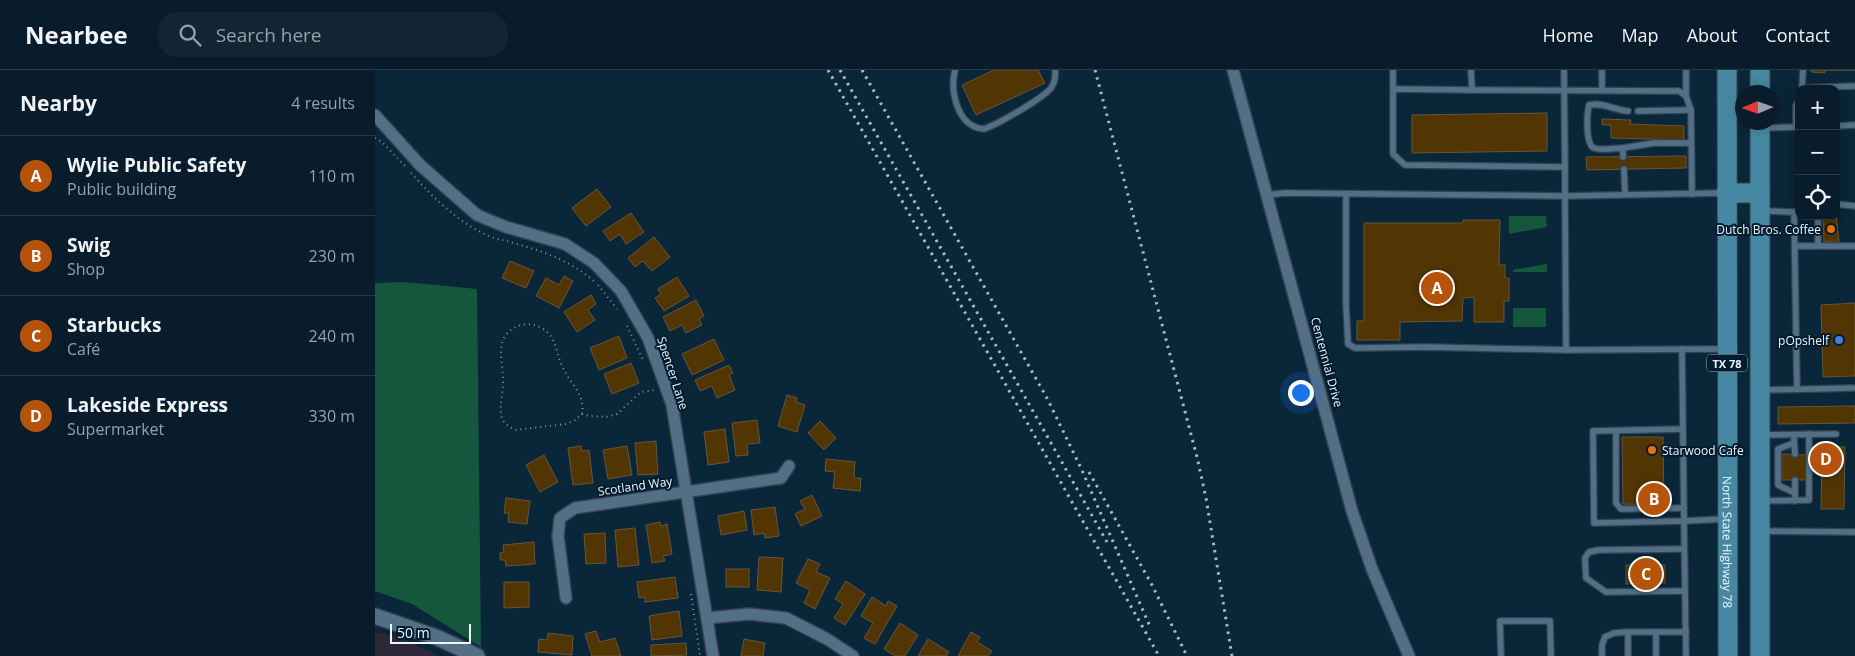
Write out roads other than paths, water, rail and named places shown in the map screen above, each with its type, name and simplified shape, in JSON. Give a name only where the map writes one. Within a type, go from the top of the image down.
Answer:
[{"type":"main road","name":"North State Highway 78","points":[[1727,70],[1728,656]]},
{"type":"main road","points":[[1761,70],[1761,85]]},
{"type":"main road","name":"TX 78","points":[[1760,130],[1760,656]]},
{"type":"main road","points":[[1726,193],[1760,202]]},
{"type":"main road","points":[[1728,519],[1760,517]]},
{"type":"street","name":"Centennial Drive","points":[[1233,70],[1352,512],[1372,569],[1409,656]]},
{"type":"street","name":"Spencer Lane","points":[[375,115],[420,165],[477,215],[507,227],[565,244],[594,263],[621,291],[648,338],[672,405],[713,656]]},
{"type":"street","name":"Scotland Way","points":[[567,598],[558,536],[561,518],[575,508],[781,478],[789,466]]},
{"type":"street","points":[[707,618],[749,614],[786,618],[827,639],[853,656]]},
{"type":"street","points":[[375,616],[436,637],[477,656]]},
{"type":"lane","points":[[955,70],[953,96],[964,118],[972,126],[984,129],[1043,95],[1054,82],[1056,77],[1055,70]]},
{"type":"lane","points":[[1393,70],[1393,154],[1405,165],[1565,167]]},
{"type":"lane","points":[[1471,70],[1472,90]]},
{"type":"lane","points":[[1564,70],[1566,350]]},
{"type":"lane","points":[[1602,70],[1603,90]]},
{"type":"lane","points":[[1686,70],[1686,96],[1691,110],[1692,194]]},
{"type":"lane","points":[[1802,85],[1803,70]]},
{"type":"lane","points":[[1840,87],[1855,86]]},
{"type":"lane","points":[[1393,89],[1564,89],[1679,92],[1686,96]]},
{"type":"lane","points":[[1627,111],[1616,110],[1601,104],[1589,105],[1587,113],[1589,143],[1592,147],[1623,148],[1654,143],[1691,143]]},
{"type":"lane","points":[[1638,111],[1691,110]]},
{"type":"lane","points":[[1840,126],[1855,125]]},
{"type":"lane","points":[[1780,126],[1795,127]]},
{"type":"lane","points":[[1623,148],[1623,157]]},
{"type":"lane","points":[[1624,169],[1625,194]]},
{"type":"lane","points":[[1267,195],[1284,193],[1565,196],[1726,193]]},
{"type":"lane","points":[[1346,194],[1345,304],[1348,344],[1355,348],[1727,349]]},
{"type":"lane","points":[[1760,202],[1794,212],[1797,389]]},
{"type":"lane","points":[[1840,204],[1855,206]]},
{"type":"lane","points":[[1818,220],[1818,246]]},
{"type":"lane","points":[[1795,246],[1855,246]]},
{"type":"lane","points":[[1682,349],[1686,656]]},
{"type":"lane","points":[[1760,390],[1853,388]]},
{"type":"lane","points":[[1683,429],[1593,431],[1594,523],[1728,519]]},
{"type":"lane","points":[[1616,431],[1616,502],[1621,509],[1684,508]]},
{"type":"lane","points":[[1760,517],[1795,501],[1809,500],[1809,434]]},
{"type":"lane","points":[[1760,435],[1836,434]]},
{"type":"lane","points":[[1794,435],[1795,454]]},
{"type":"lane","points":[[1794,443],[1778,449],[1778,485],[1795,493]]},
{"type":"lane","points":[[1795,480],[1795,501]]},
{"type":"lane","points":[[1760,517],[1855,532]]},
{"type":"lane","points":[[1685,549],[1598,550],[1589,552],[1585,558],[1586,578],[1606,592],[1685,591]]},
{"type":"lane","points":[[1501,656],[1500,621],[1550,621],[1551,656]]},
{"type":"lane","points":[[1628,632],[1628,656]]},
{"type":"lane","points":[[1656,632],[1656,656]]},
{"type":"lane","points":[[1602,656],[1602,645],[1605,637],[1614,633],[1686,632]]},
{"type":"railway","points":[[828,70],[1159,656]]},
{"type":"railway","points":[[840,70],[1107,542]]},
{"type":"railway","points":[[862,70],[1048,400],[1081,468],[1151,629]]},
{"type":"railway","points":[[1095,70],[1197,457],[1206,498],[1232,656]]},
{"type":"railway","points":[[1089,472],[1152,585],[1187,656]]},
{"type":"place","name":"Dutch Bros. Coffee","points":[[1831,229]]},
{"type":"place","name":"Wylie Public Safety","points":[[1437,288]]},
{"type":"place","name":"pOpshelf","points":[[1839,340]]},
{"type":"place","name":"Starwood Cafe","points":[[1652,450]]},
{"type":"place","name":"Lakeside Express","points":[[1826,459]]},
{"type":"place","name":"Swig","points":[[1654,499]]},
{"type":"place","name":"Starbucks","points":[[1646,574]]}]
